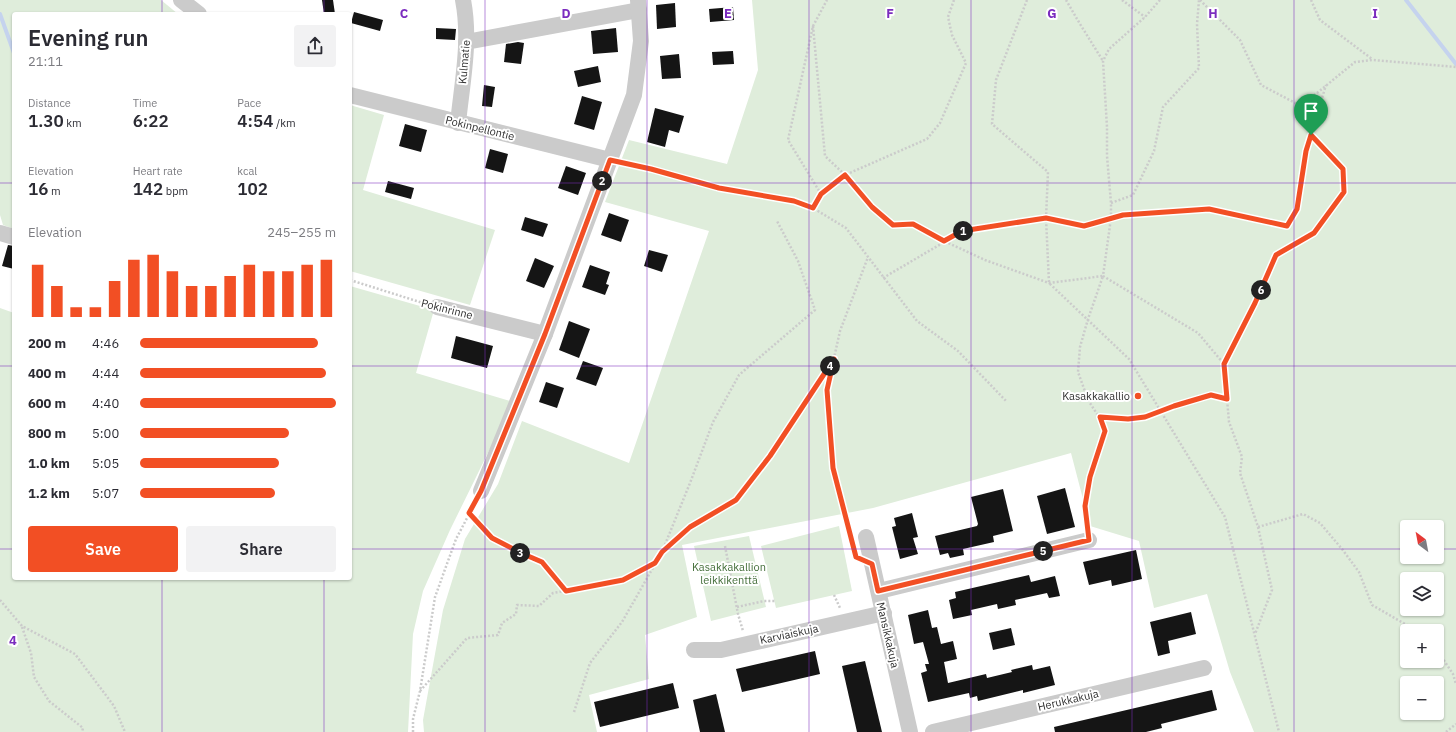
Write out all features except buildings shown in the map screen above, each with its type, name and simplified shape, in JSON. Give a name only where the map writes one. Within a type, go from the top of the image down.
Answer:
[{"type":"street","points":[[181,0],[196,12]]},
{"type":"street","name":"Kulmatie","points":[[458,124],[466,42],[466,21],[463,0]]},
{"type":"street","points":[[466,42],[639,5],[641,40],[634,95],[545,334],[481,491]]},
{"type":"street","name":"Pokinpellontie","points":[[352,96],[458,124],[610,160]]},
{"type":"street","points":[[0,233],[12,236]]},
{"type":"street","name":"Pokinrinne","points":[[437,307],[545,334]]},
{"type":"street","name":"Mansikkakuja","points":[[859,540],[878,591],[884,613],[910,732]]},
{"type":"street","points":[[878,591],[1089,540]]},
{"type":"street","name":"Karviaiskuja","points":[[694,650],[721,650],[746,643],[884,613]]},
{"type":"street","name":"Herukkakuja","points":[[932,732],[1204,668]]},
{"type":"path","points":[[821,194],[788,140],[813,26],[827,0]]},
{"type":"path","points":[[813,208],[821,194],[845,175],[927,139],[940,123],[966,63],[952,35],[948,17],[954,0]]},
{"type":"path","points":[[1027,0],[996,80],[992,124],[1048,172],[1046,218],[1050,283]]},
{"type":"path","points":[[1066,0],[1103,61],[1107,127],[1107,156],[1111,203],[1111,218],[1103,276],[1080,347],[1078,372],[1088,400],[1100,417],[1105,431],[1090,477],[1085,506],[1089,540]]},
{"type":"path","points":[[1122,0],[1145,17]]},
{"type":"path","points":[[1103,61],[1109,49],[1145,17],[1160,0]]},
{"type":"path","points":[[1111,203],[1132,196],[1154,151],[1163,107],[1199,68],[1197,24],[1200,0]]},
{"type":"path","points":[[1200,0],[1240,40],[1261,85],[1301,106],[1355,62],[1373,60],[1456,67]]},
{"type":"path","points":[[1311,0],[1320,20],[1373,60]]},
{"type":"path","points":[[813,26],[825,156],[845,175],[872,207],[893,225],[913,224],[984,260],[1050,283],[1129,359],[1225,517],[1279,732]]},
{"type":"path","points":[[883,278],[962,231],[1046,218],[1084,226],[1123,215],[1209,209],[1287,226],[1297,209],[1306,151],[1326,85]]},
{"type":"path","points":[[1254,635],[1272,590],[1258,527],[1240,473],[1242,457],[1229,422],[1224,364],[1255,303],[1276,255],[1314,233],[1344,192],[1343,169],[1311,135]]},
{"type":"path","points":[[610,160],[651,169],[719,188],[794,201],[813,208],[846,228],[917,321],[958,351],[1007,402]]},
{"type":"path","points":[[574,712],[590,663],[622,622],[662,552],[713,422],[740,375],[815,310],[798,261],[777,221]]},
{"type":"path","points":[[859,540],[833,468],[827,390],[840,331],[868,257]]},
{"type":"path","points":[[1050,283],[1103,276],[1198,333],[1224,364]]},
{"type":"path","name":"Pokinrinne","points":[[352,281],[437,307]]},
{"type":"path","points":[[662,552],[690,527],[736,500],[770,456],[834,359]]},
{"type":"path","points":[[1100,417],[1128,419],[1145,417],[1174,406],[1211,395],[1227,399]]},
{"type":"path","points":[[413,732],[413,719],[420,690],[435,597],[456,539],[481,491]]},
{"type":"path","points":[[469,513],[492,538],[542,562],[566,591]]},
{"type":"path","points":[[1258,527],[1303,514],[1320,523],[1359,572],[1372,605],[1405,624]]},
{"type":"path","points":[[725,546],[746,643]]},
{"type":"path","points":[[420,690],[467,638],[498,635],[502,623],[516,614],[517,605],[539,606],[552,593],[623,580],[655,563]]},
{"type":"path","points":[[0,600],[22,626],[31,653],[34,677],[49,701],[83,728],[82,732]]},
{"type":"path","points":[[737,607],[764,601],[774,601]]},
{"type":"path","points":[[22,626],[75,654],[114,706],[125,732]]},
{"type":"path","points":[[1444,660],[1453,674],[1456,684]]},
{"type":"path","points":[[1446,732],[1456,724]]},
{"type":"green space","points":[[0,0],[161,0],[176,12],[12,12],[12,228],[3,225],[0,215]]},
{"type":"green space","points":[[752,0],[1456,0],[1456,732],[1254,732],[1230,672],[1207,594],[1154,608],[1139,541],[1090,526],[1071,453],[873,508],[682,545],[697,617],[645,635],[649,679],[589,695],[597,732],[424,732],[423,720],[443,610],[465,539],[498,484],[522,421],[629,463],[709,231],[605,202],[629,140],[727,164],[758,70]]},
{"type":"green space","points":[[352,106],[384,115],[363,190],[495,230],[470,305],[352,272]]},
{"type":"green space","points":[[352,287],[434,310],[416,373],[513,402],[450,530],[423,591],[413,634],[408,732],[0,732],[0,308],[12,312],[12,580],[352,580]]},
{"type":"green space","points":[[839,526],[852,591],[776,608],[761,546]]},
{"type":"green space","name":"Kasakkakallion leikkikenttä","points":[[749,536],[766,607],[711,621],[694,546]]},
{"type":"waterway","points":[[1406,0],[1456,64]]},
{"type":"waterway","points":[[0,14],[12,47]]},
{"type":"place","name":"Kasakkakallio","points":[[1138,396]]},
{"type":"route","points":[[1311,135],[1343,169],[1344,192],[1314,233],[1276,255],[1255,303],[1224,364],[1227,399],[1211,395],[1174,406],[1145,417],[1128,419],[1100,417],[1105,431],[1090,477],[1085,506],[1089,540],[878,591],[872,564],[856,557],[833,468],[827,390],[834,359],[802,410],[770,456],[736,500],[690,527],[662,552],[655,563],[623,580],[566,591],[542,562],[492,538],[469,513],[481,491],[545,334],[610,160],[651,169],[719,188],[794,201],[813,208],[821,194],[845,175],[872,207],[893,225],[913,224],[944,241],[962,231],[1046,218],[1084,226],[1123,215],[1209,209],[1287,226],[1297,209],[1306,151],[1311,135]]}]
